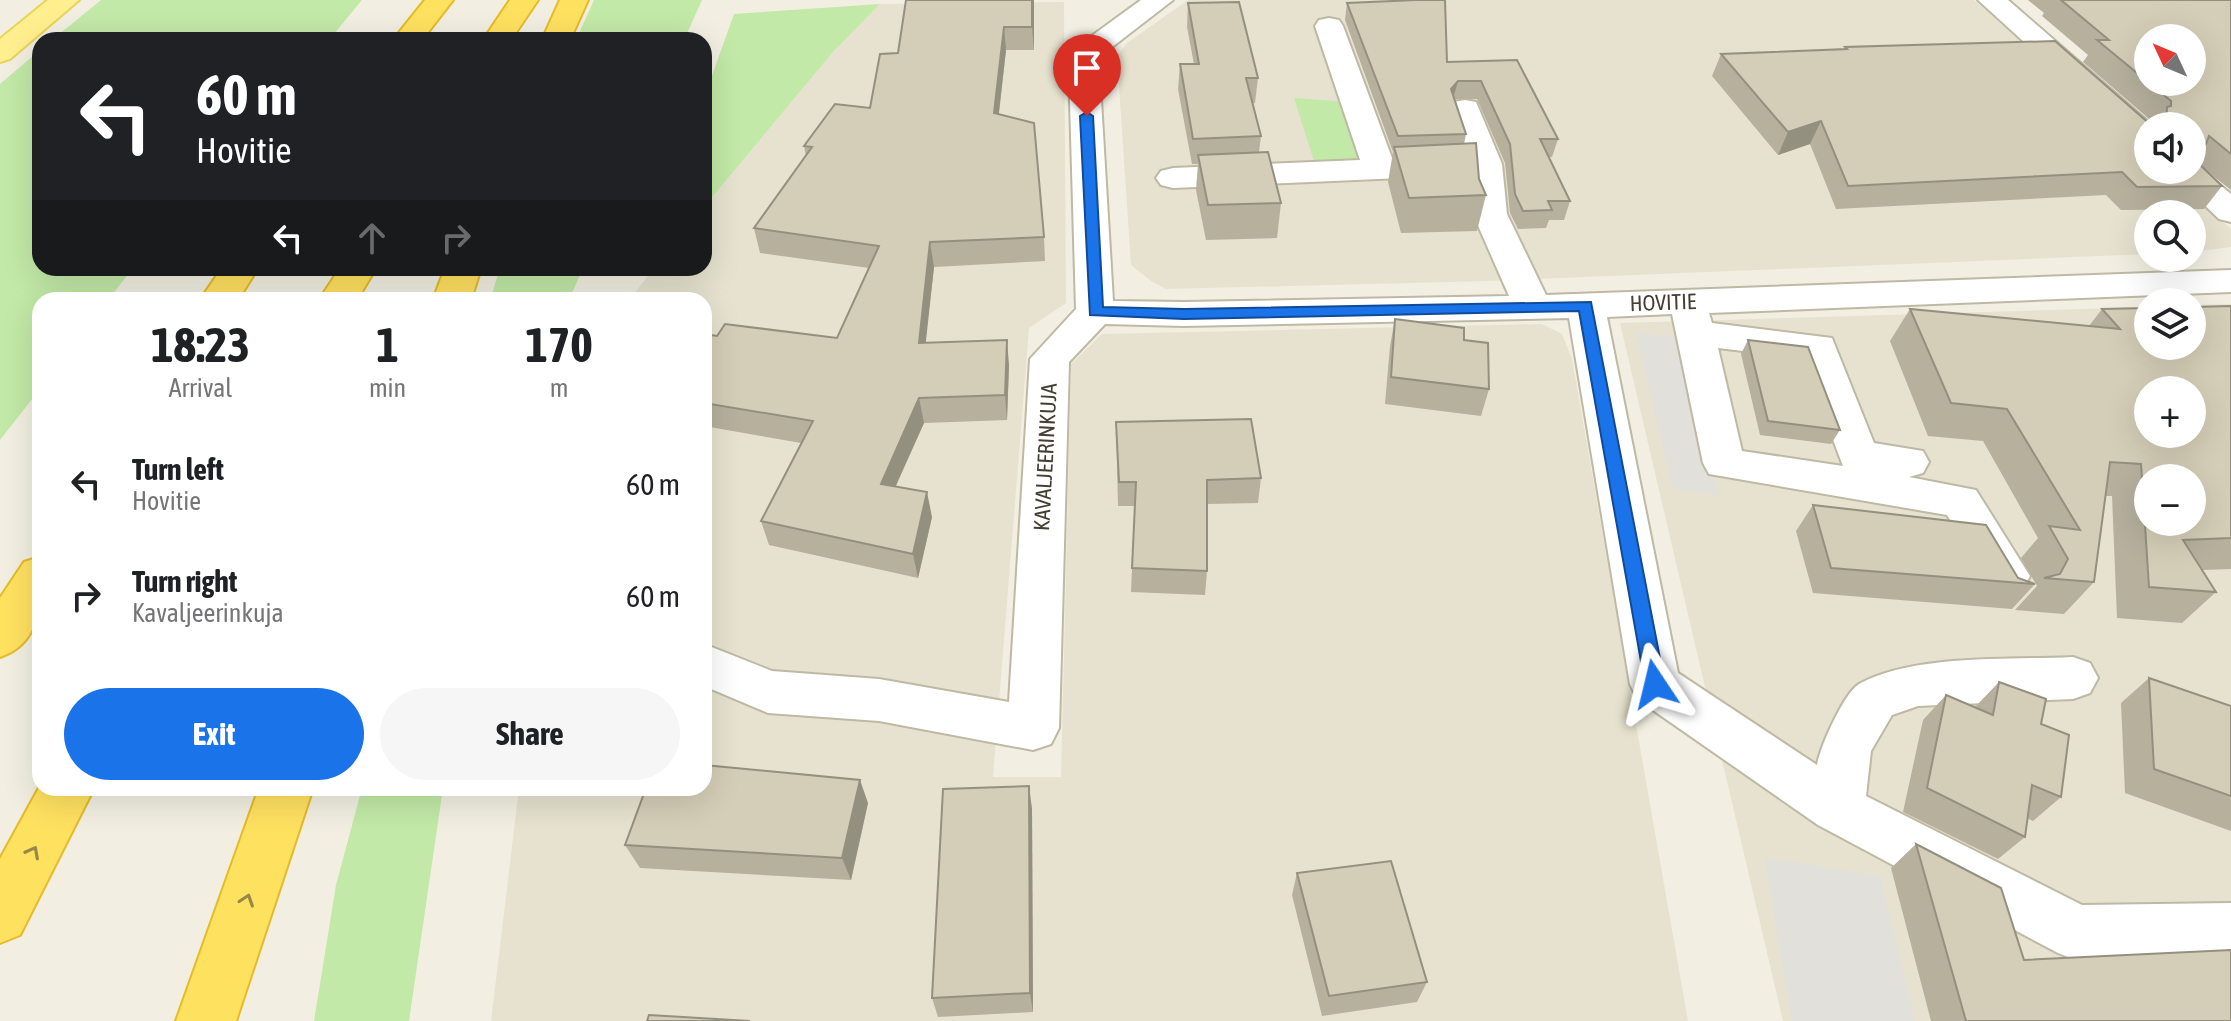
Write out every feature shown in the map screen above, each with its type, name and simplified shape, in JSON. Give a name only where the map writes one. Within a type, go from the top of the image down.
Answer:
[{"type":"highway","points":[[413,32],[439,0]]},
{"type":"highway","points":[[502,32],[524,0]]},
{"type":"highway","points":[[560,32],[574,0]]},
{"type":"highway","points":[[0,637],[32,587]]},
{"type":"highway","points":[[0,915],[63,796]]},
{"type":"highway","points":[[215,1005],[283,796]]},
{"type":"main road","points":[[0,53],[65,0]]},
{"type":"street","points":[[1095,312],[1084,66],[1096,46],[1159,0]]},
{"type":"street","points":[[1992,0],[2083,80],[2156,107]]},
{"type":"street","points":[[1329,26],[1379,168]]},
{"type":"street","points":[[2119,93],[2134,116]]},
{"type":"street","points":[[1465,109],[1486,164],[1490,214],[1533,307]]},
{"type":"street","points":[[1173,178],[1486,164]]},
{"type":"street","points":[[2200,184],[2231,212]]},
{"type":"street","name":"HOVITIE","points":[[1095,312],[1184,314],[1586,306],[1692,317],[2231,281]]},
{"type":"street","points":[[1586,306],[1655,684],[1837,808],[2078,933],[2231,931]]},
{"type":"street","name":"KAVALJEERINKUJA","points":[[712,668],[768,692],[879,700],[1033,728],[1050,359],[1095,312]]},
{"type":"street","points":[[1908,462],[1858,456],[1818,347],[1692,317],[1724,463],[1961,501],[2014,589]]},
{"type":"street","points":[[1837,808],[1846,747],[1874,700],[1918,685],[2073,678]]},
{"type":"shaded area","points":[[1188,0],[1974,0],[2134,143],[2134,184],[2181,184],[2199,200],[2134,200],[2134,255],[1489,281],[1166,289],[1131,265],[1117,56],[1127,43]]},
{"type":"shaded area","points":[[1064,2],[1066,303],[1029,328],[993,777],[1061,777],[1071,364],[1102,334],[1542,324],[1562,334],[1572,359],[1688,1021],[491,1021],[518,796],[712,796],[712,292],[635,292],[648,276],[712,276],[712,197],[833,52],[880,4]]},
{"type":"shaded area","points":[[2206,207],[2231,229],[2231,247],[2206,250]]},
{"type":"shaded area","points":[[2231,304],[2231,1021],[1783,1021],[1620,323],[2134,307],[2134,360],[2206,360],[2206,305]]},
{"type":"shaded area","points":[[1636,333],[1676,337],[1718,494],[1673,489]]},
{"type":"shaded area","points":[[1764,857],[1880,876],[1915,1021],[1792,1021]]},
{"type":"green space","points":[[101,0],[362,0],[336,32],[62,32]]},
{"type":"green space","points":[[594,0],[702,0],[688,32],[580,32]]},
{"type":"green space","points":[[880,4],[833,52],[712,197],[712,76],[734,14]]},
{"type":"green space","points":[[32,57],[32,276],[127,276],[114,292],[32,292],[32,399],[0,440],[0,84]]},
{"type":"green space","points":[[1294,98],[1348,102],[1366,160],[1314,161]]},
{"type":"green space","points":[[498,276],[580,276],[572,292],[492,292]]},
{"type":"green space","points":[[360,796],[442,796],[409,1021],[314,1021],[336,885]]},
{"type":"building","points":[[906,0],[1032,0],[1032,27],[1004,27],[994,113],[1034,123],[1044,237],[930,242],[919,343],[1007,340],[1005,395],[919,398],[881,484],[927,492],[913,554],[761,521],[813,421],[712,404],[712,335],[717,336],[725,324],[837,338],[879,246],[754,228],[812,147],[804,146],[835,104],[870,108],[880,54],[898,53]]},
{"type":"building","points":[[1445,0],[1447,62],[1517,60],[1558,139],[1540,139],[1570,201],[1548,201],[1552,210],[1523,211],[1515,194],[1510,144],[1481,81],[1458,81],[1451,89],[1466,134],[1398,136],[1347,3]]},
{"type":"building","points":[[2061,0],[2231,0],[2231,154],[2209,136],[2206,144],[2206,112],[2167,112],[2171,101],[2165,96],[2206,96],[2206,24],[2134,24],[2134,70],[2097,40],[2109,40]]},
{"type":"building","points":[[1239,2],[1258,78],[1246,78],[1261,136],[1193,139],[1180,64],[1199,64],[1188,3]]},
{"type":"building","points":[[2055,41],[2136,112],[2134,184],[2122,172],[1848,186],[1821,121],[1788,132],[1721,54],[1847,49],[1845,47]]},
{"type":"building","points":[[1476,143],[1479,179],[1486,195],[1409,198],[1394,147]]},
{"type":"building","points":[[1268,152],[1281,203],[1208,205],[1198,155]]},
{"type":"building","points":[[2206,171],[2222,186],[2137,187],[2134,184],[2206,184]]},
{"type":"building","points":[[2231,306],[2231,538],[2183,540],[2216,592],[2149,587],[2146,536],[2206,536],[2206,464],[2110,462],[2094,582],[2044,578],[2060,574],[2068,559],[2049,526],[2080,530],[2007,409],[1951,403],[1910,309],[2120,329],[2102,309],[2134,308],[2134,360],[2206,360],[2206,307]]},
{"type":"building","points":[[1395,319],[1464,328],[1464,340],[1488,343],[1489,389],[1391,377]]},
{"type":"building","points":[[1748,340],[1808,347],[1840,430],[1768,421]]},
{"type":"building","points":[[1251,419],[1261,478],[1207,480],[1207,571],[1132,568],[1136,482],[1119,482],[1116,422]]},
{"type":"building","points":[[1813,505],[1986,525],[2018,578],[2035,584],[1831,568]]},
{"type":"building","points":[[2149,678],[2231,706],[2231,796],[2154,769]]},
{"type":"building","points":[[1999,682],[2046,699],[2041,724],[2069,735],[2061,797],[2032,785],[2025,837],[1927,788],[1946,695],[1993,715]]},
{"type":"building","points":[[712,766],[860,780],[842,858],[625,845],[643,796],[712,796]]},
{"type":"building","points":[[1029,786],[1030,993],[932,998],[943,789]]},
{"type":"building","points":[[1916,844],[2001,888],[2024,960],[2231,950],[2231,1021],[1966,1021]]},
{"type":"building","points":[[1391,861],[1427,982],[1329,996],[1297,873]]},
{"type":"building","points":[[649,1015],[750,1021],[647,1021]]},
{"type":"route","points":[[1087,116],[1095,312],[1184,314],[1586,306],[1655,684]]}]
